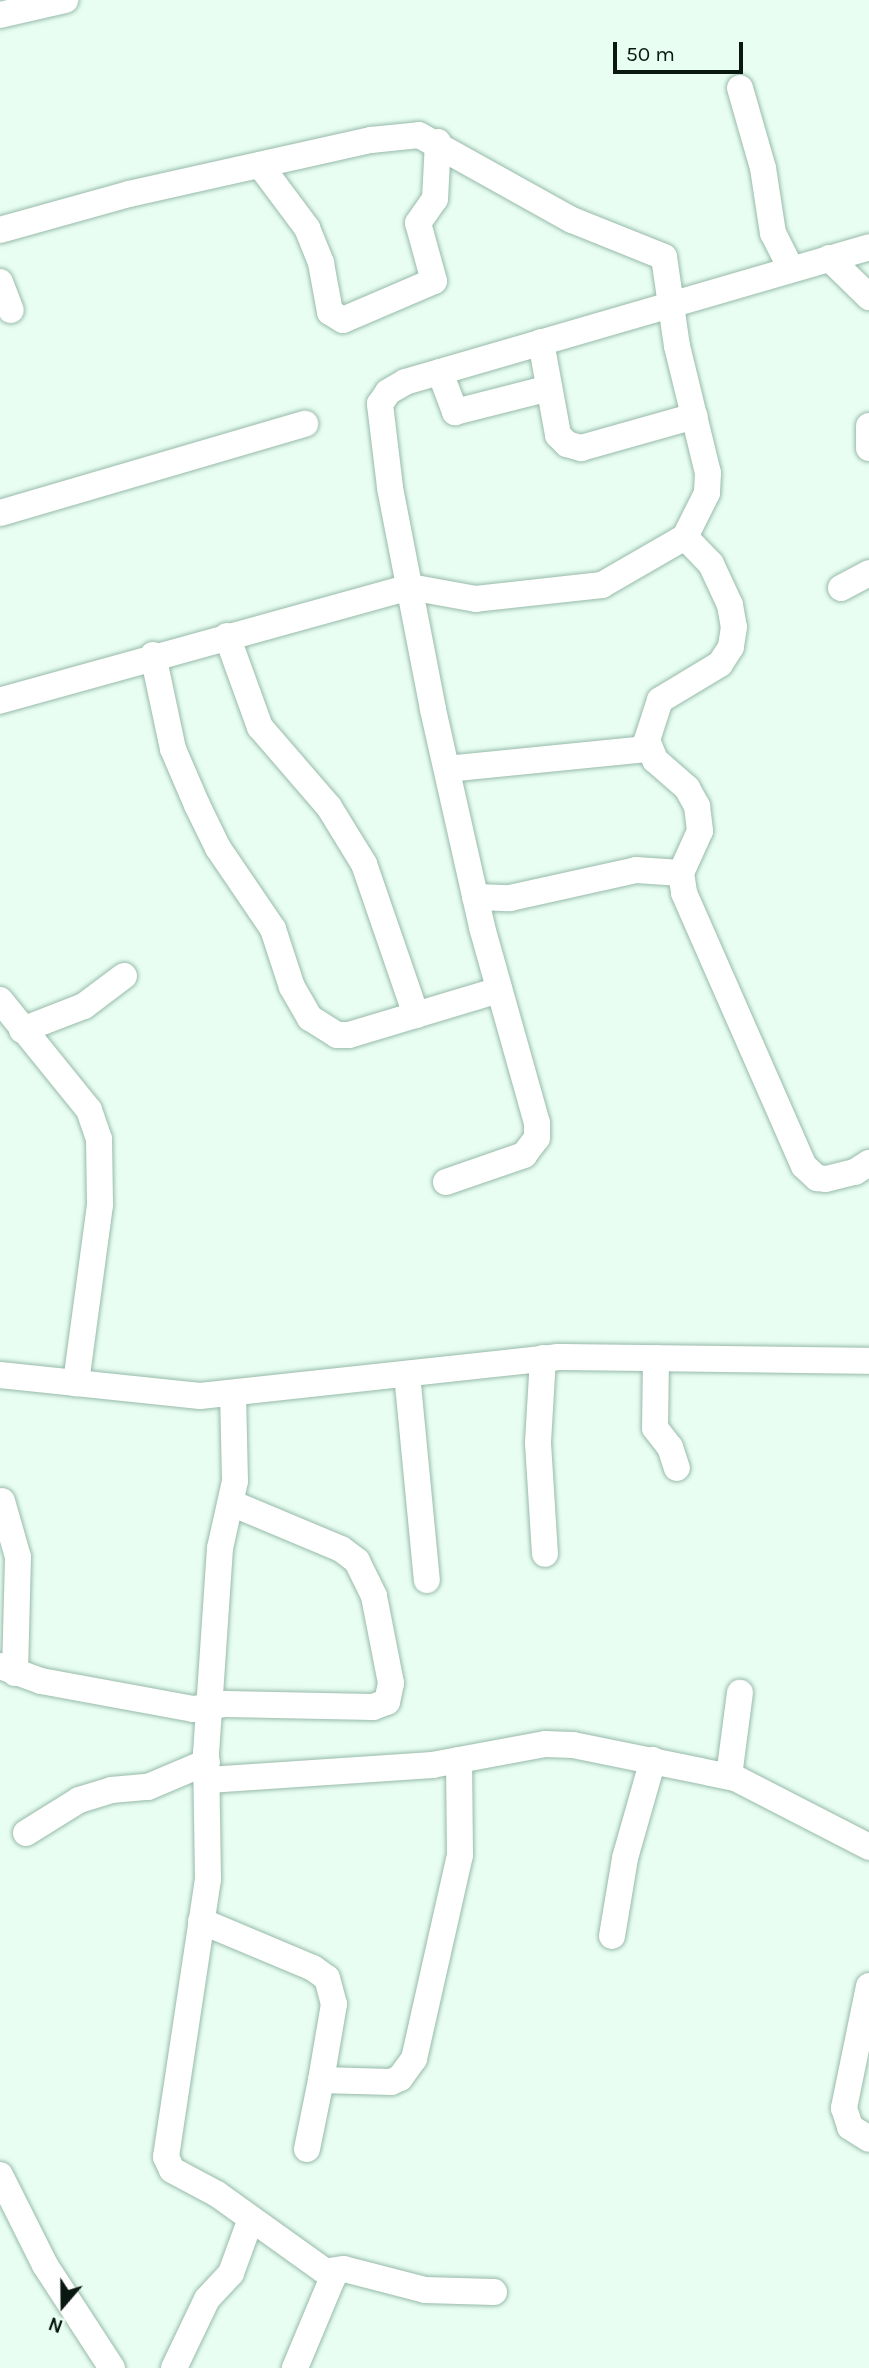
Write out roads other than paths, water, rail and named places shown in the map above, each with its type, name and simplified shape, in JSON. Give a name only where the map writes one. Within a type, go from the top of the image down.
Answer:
[{"type":"street","points":[[0,15],[65,0]]},
{"type":"street","points":[[740,88],[763,168],[773,233],[791,269]]},
{"type":"street","points":[[0,230],[260,165],[402,135],[438,142],[572,220],[657,252],[668,266],[677,346],[706,455],[707,493],[685,537],[589,589],[476,599],[410,587],[153,655],[0,701]]},
{"type":"street","points":[[260,165],[307,228],[321,263],[330,312],[343,320],[434,281],[418,223],[435,199],[438,142]]},
{"type":"street","points":[[446,1182],[524,1155],[537,1138],[537,1124],[475,897],[447,769],[379,421],[380,404],[388,392],[405,382],[869,247]]},
{"type":"street","points":[[829,258],[869,297]]},
{"type":"street","points":[[0,282],[11,310]]},
{"type":"street","points":[[541,342],[558,435],[575,447],[695,416]]},
{"type":"street","points":[[440,372],[456,412],[550,388]]},
{"type":"street","points":[[0,513],[305,424]]},
{"type":"street","points":[[869,426],[869,448]]},
{"type":"street","points":[[685,537],[711,564],[730,604],[734,627],[731,647],[720,664],[664,695],[647,740],[649,749],[687,788],[697,806],[698,839],[681,873],[684,893],[804,1166],[817,1178],[826,1179],[855,1172],[869,1163]]},
{"type":"street","points":[[841,588],[869,573]]},
{"type":"street","points":[[227,636],[261,727],[328,807],[364,864],[416,1015]]},
{"type":"street","points":[[153,655],[173,749],[192,794],[218,848],[273,929],[292,987],[310,1018],[337,1035],[349,1035],[499,990]]},
{"type":"street","points":[[447,769],[649,749]]},
{"type":"street","points":[[475,897],[510,898],[636,870],[681,873]]},
{"type":"street","points":[[22,1030],[84,1006],[124,975]]},
{"type":"street","points":[[0,1000],[89,1110],[99,1139],[100,1205],[76,1382]]},
{"type":"street","points":[[0,1376],[200,1396],[543,1358],[869,1361]]},
{"type":"street","points":[[543,1358],[538,1444],[545,1554]]},
{"type":"street","points":[[656,1358],[655,1427],[670,1447],[677,1468]]},
{"type":"street","points":[[407,1374],[427,1580]]},
{"type":"street","points":[[233,1393],[235,1481],[220,1548],[210,1709],[205,1821],[209,1857],[166,2157],[172,2169],[217,2194],[250,2221],[329,2272],[332,2283],[295,2368]]},
{"type":"street","points":[[2,1501],[8,1547],[8,1670],[193,1709],[210,1709],[226,1704],[373,1707],[387,1702],[390,1694],[374,1595],[357,1561],[341,1549],[231,1503]]},
{"type":"street","points":[[729,1776],[740,1693]]},
{"type":"street","points":[[26,1833],[79,1800],[111,1790],[148,1787],[208,1771],[459,1760],[545,1744],[653,1760],[729,1776],[869,1847]]},
{"type":"street","points":[[321,2080],[391,2082],[411,2068],[460,1855],[459,1760]]},
{"type":"street","points":[[612,1936],[625,1858],[653,1760]]},
{"type":"street","points":[[201,1921],[327,1978],[334,2004],[307,2149]]},
{"type":"street","points":[[869,1986],[844,2108],[850,2127],[869,2139]]},
{"type":"street","points":[[0,2175],[45,2265],[111,2368]]},
{"type":"street","points":[[174,2368],[207,2299],[231,2273],[250,2221]]},
{"type":"street","points":[[329,2272],[344,2269],[425,2290],[495,2292]]}]
